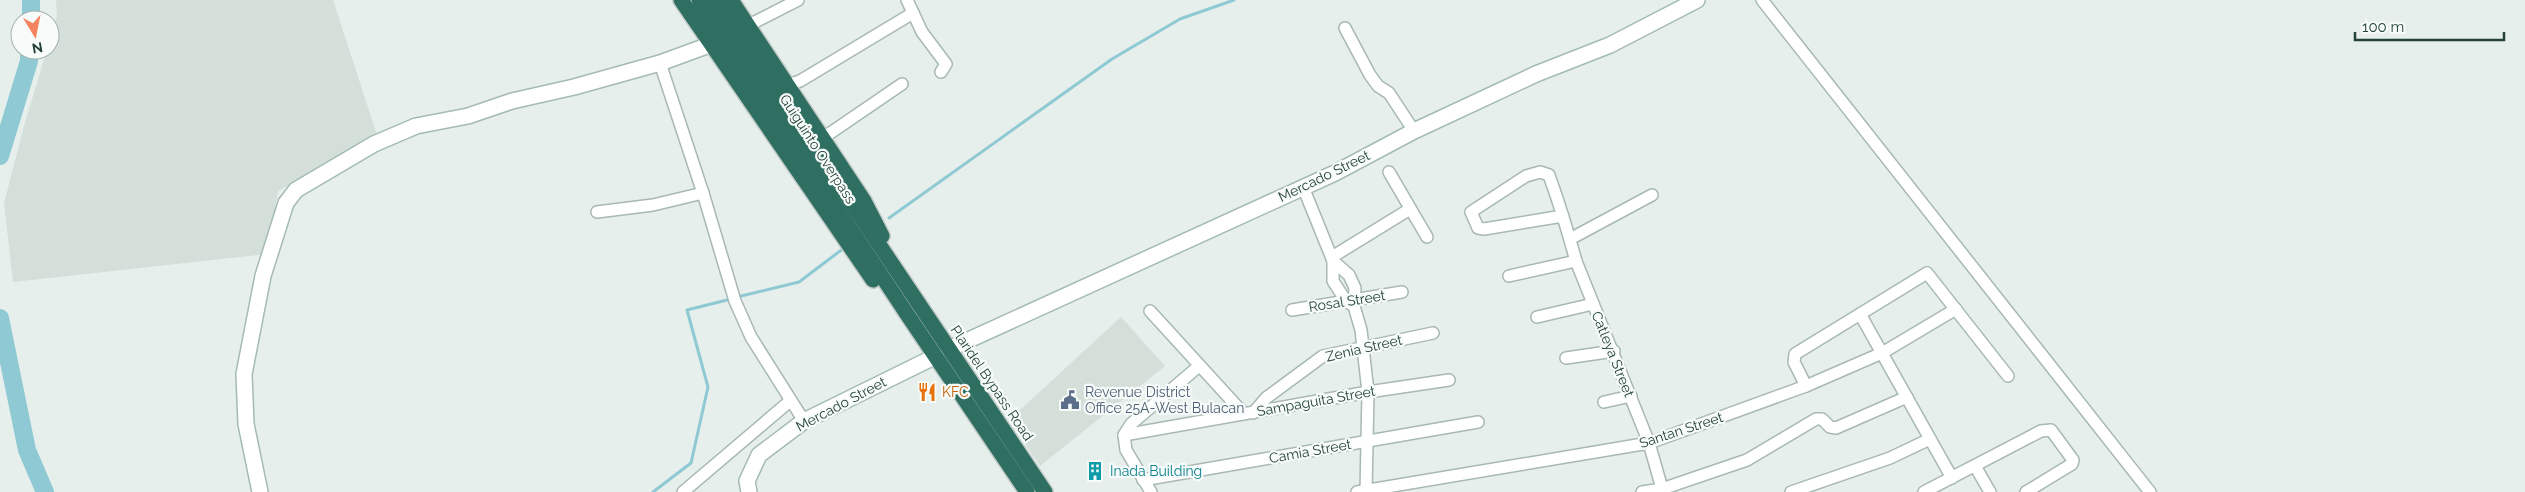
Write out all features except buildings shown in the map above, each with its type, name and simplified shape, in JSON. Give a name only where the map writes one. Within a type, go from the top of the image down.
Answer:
[{"type":"highway","points":[[682,0],[833,225],[876,285],[908,317]]},
{"type":"highway","name":"Guiguinto Overpass","points":[[700,0],[724,24],[912,293]]},
{"type":"highway","name":"Guiguinto Overpass","points":[[716,0],[724,24],[908,317]]},
{"type":"highway","points":[[731,0],[864,201],[912,293]]},
{"type":"highway","name":"Plaridel Bypass Road","points":[[912,293],[943,352],[1027,492]]},
{"type":"highway","name":"Plaridel Bypass Road","points":[[908,317],[943,352],[1045,492]]},
{"type":"street","points":[[747,26],[798,0]]},
{"type":"street","points":[[907,0],[922,32],[946,64],[941,72]]},
{"type":"street","name":"Mercado Street","points":[[749,492],[747,481],[759,455],[804,421],[943,352],[1304,187],[1414,131],[1536,74],[1610,45],[1696,0]]},
{"type":"street","points":[[1762,0],[2150,492]]},
{"type":"street","points":[[787,85],[800,81],[913,13]]},
{"type":"street","points":[[1346,28],[1370,75],[1378,86],[1389,93],[1414,131]]},
{"type":"street","points":[[260,492],[246,424],[244,374],[263,276],[286,203],[291,195],[374,144],[416,126],[468,116],[512,101],[574,87],[660,63],[712,44]]},
{"type":"street","points":[[660,63],[703,193],[735,301],[751,337],[804,421]]},
{"type":"street","points":[[823,138],[902,84]]},
{"type":"street","points":[[1389,172],[1427,238]]},
{"type":"street","name":"Catleya Street","points":[[1563,216],[1478,228],[1471,212],[1526,176],[1540,172],[1549,175],[1563,216],[1576,260],[1614,350],[1649,443],[1662,490]]},
{"type":"street","points":[[1304,187],[1333,259],[1333,281],[1352,302],[1361,330],[1368,392],[1368,441],[1363,492]]},
{"type":"street","points":[[597,212],[653,205],[703,193]]},
{"type":"street","points":[[1570,239],[1652,196]]},
{"type":"street","points":[[1333,259],[1410,210]]},
{"type":"street","points":[[1333,259],[1349,275],[1355,288],[1352,302]]},
{"type":"street","points":[[1509,276],[1576,260]]},
{"type":"street","points":[[1806,386],[1794,362],[1795,354],[1927,274],[2008,376]]},
{"type":"street","name":"Rosal Street","points":[[1292,310],[1352,302],[1402,292]]},
{"type":"street","points":[[1537,317],[1593,304]]},
{"type":"street","name":"Santan Street","points":[[1363,492],[1649,443],[1806,386],[1882,353],[1956,310]]},
{"type":"street","points":[[1150,312],[1199,366],[1248,414]]},
{"type":"street","points":[[1860,314],[1952,478]]},
{"type":"street","name":"Zenia Street","points":[[1248,414],[1266,398],[1323,356],[1434,332]]},
{"type":"street","points":[[1566,358],[1614,350]]},
{"type":"street","points":[[1151,492],[1123,445],[1124,435],[1131,424],[1199,366]]},
{"type":"street","name":"Sampaguita Street","points":[[1124,435],[1368,392],[1449,380]]},
{"type":"street","points":[[1604,402],[1631,396]]},
{"type":"street","points":[[1642,492],[1662,490],[1747,460],[1816,419],[1822,419],[1830,427],[1836,428],[1907,397]]},
{"type":"street","points":[[683,492],[790,401]]},
{"type":"street","name":"Camia Street","points":[[1143,480],[1478,422]]},
{"type":"street","points":[[1924,492],[2041,431],[2051,430],[2073,460],[2072,464],[2026,492]]},
{"type":"street","points":[[1791,492],[1890,458],[1930,439]]},
{"type":"street","points":[[1975,466],[1990,492]]},
{"type":"shaded area","points":[[56,0],[333,0],[378,138],[278,191],[267,254],[13,282],[4,203],[44,60],[60,60],[60,10],[57,10]]},
{"type":"shaded area","points":[[1121,317],[1165,366],[1040,466],[1009,420]]},
{"type":"waterway","points":[[31,0],[31,10]]},
{"type":"waterway","points":[[889,218],[1112,59],[1180,19],[1234,0]]},
{"type":"waterway","points":[[0,156],[29,60]]},
{"type":"waterway","points":[[737,297],[799,282],[844,248]]},
{"type":"waterway","points":[[653,492],[691,463],[708,387],[687,310],[731,299]]},
{"type":"waterway","points":[[0,318],[27,450],[45,492]]},
{"type":"place","name":"KFC","points":[[927,392]]},
{"type":"place","name":"Revenue District Office 25A-West Bulacan","points":[[1070,400]]},
{"type":"place","name":"Inada Building","points":[[1095,471]]}]
